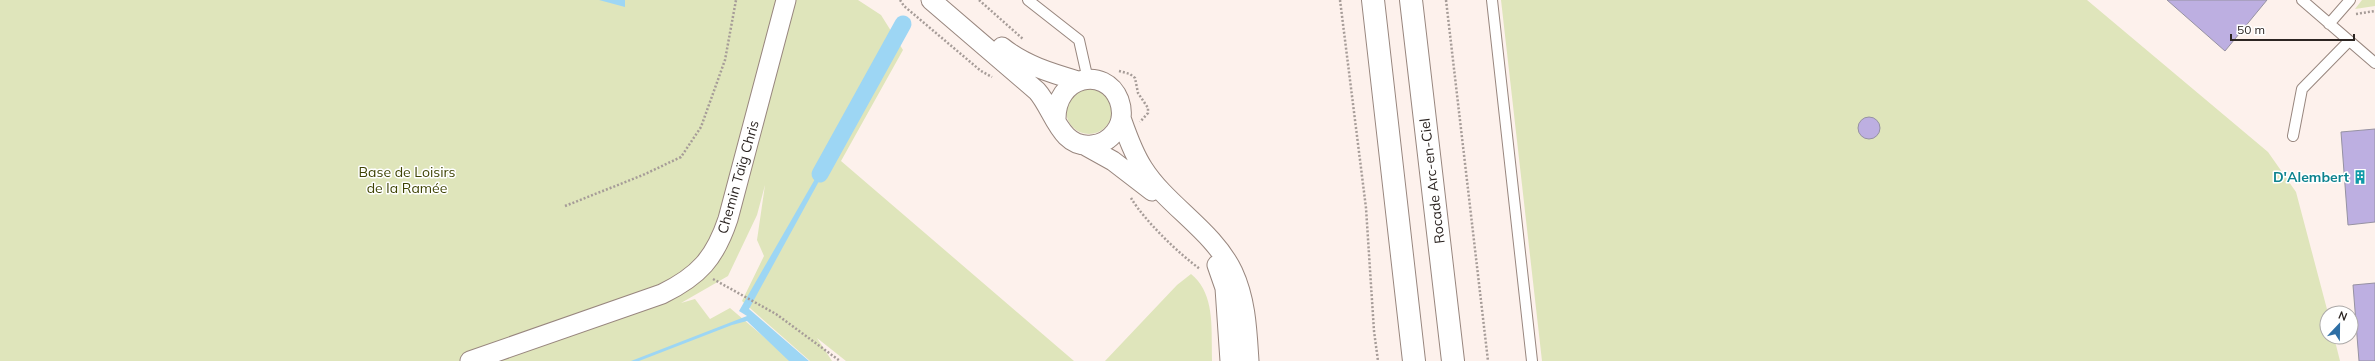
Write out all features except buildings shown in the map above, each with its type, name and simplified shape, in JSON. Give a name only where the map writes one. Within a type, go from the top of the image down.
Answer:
[{"type":"highway","points":[[1373,0],[1414,361]]},
{"type":"highway","name":"Rocade Arc-en-Ciel","points":[[1411,0],[1453,361]]},
{"type":"street","name":"Chemin Taïg Chris","points":[[470,361],[662,294],[686,282],[701,269],[719,245],[728,219],[786,0]]},
{"type":"street","points":[[931,0],[1037,91],[1067,138],[1086,146],[1113,162],[1155,194],[1211,254],[1221,272],[1226,288],[1230,361]]},
{"type":"street","points":[[945,0],[1008,52],[1047,72],[1083,80],[1099,81],[1109,87],[1117,96],[1121,106],[1122,118],[1131,145],[1143,168],[1213,243],[1232,270],[1246,314],[1249,361]]},
{"type":"street","points":[[1056,120],[1056,108],[1060,96],[1067,87],[1083,80]]},
{"type":"street","points":[[1086,146],[1098,145],[1109,139],[1117,129],[1122,118]]},
{"type":"lane","points":[[1028,0],[1079,40],[1083,80]]},
{"type":"lane","points":[[1492,0],[1532,361]]},
{"type":"lane","points":[[2302,0],[2375,63]]},
{"type":"lane","points":[[2329,24],[2350,0]]},
{"type":"lane","points":[[2293,136],[2302,89],[2349,41]]},
{"type":"path","points":[[566,206],[643,175],[681,157],[702,127],[725,60],[736,0]]},
{"type":"path","points":[[979,0],[1013,28],[1025,43]]},
{"type":"path","points":[[1340,0],[1366,208],[1374,330],[1378,361]]},
{"type":"path","points":[[1446,0],[1488,361]]},
{"type":"path","points":[[2339,32],[2355,14],[2375,11]]},
{"type":"path","points":[[1116,71],[1130,74],[1135,78],[1138,93],[1148,108]]},
{"type":"path","points":[[711,278],[776,314],[840,361]]},
{"type":"green space","name":"Base de Loisirs de la Ramée","points":[[0,0],[858,0],[881,15],[903,50],[841,161],[1074,361],[846,361],[817,338],[832,361],[810,361],[742,301],[764,256],[757,240],[765,185],[757,215],[728,276],[681,303],[695,299],[710,319],[730,308],[792,361],[0,361]]},
{"type":"green space","points":[[1501,0],[2087,0],[2268,152],[2296,192],[2326,305],[2319,305],[2319,345],[2336,345],[2340,361],[1542,361]]},
{"type":"green space","points":[[2362,0],[2375,0],[2375,6],[2355,9]]},
{"type":"green space","points":[[1089,88],[1102,92],[1108,98],[1112,111],[1108,124],[1102,130],[1089,134],[1076,130],[1070,124],[1066,111],[1070,98],[1076,92]]},
{"type":"green space","points":[[1191,274],[1199,282],[1205,292],[1208,302],[1212,326],[1212,361],[1105,361],[1177,285]]},
{"type":"water","points":[[599,0],[625,0],[625,7]]},
{"type":"water","points":[[901,23],[904,26],[749,309],[809,361],[789,361],[747,321],[732,325],[639,361],[631,361],[747,316],[739,311],[887,54]]},
{"type":"waterway","points":[[820,174],[903,24]]},
{"type":"place","name":"D'Alembert","points":[[2360,177]]}]
